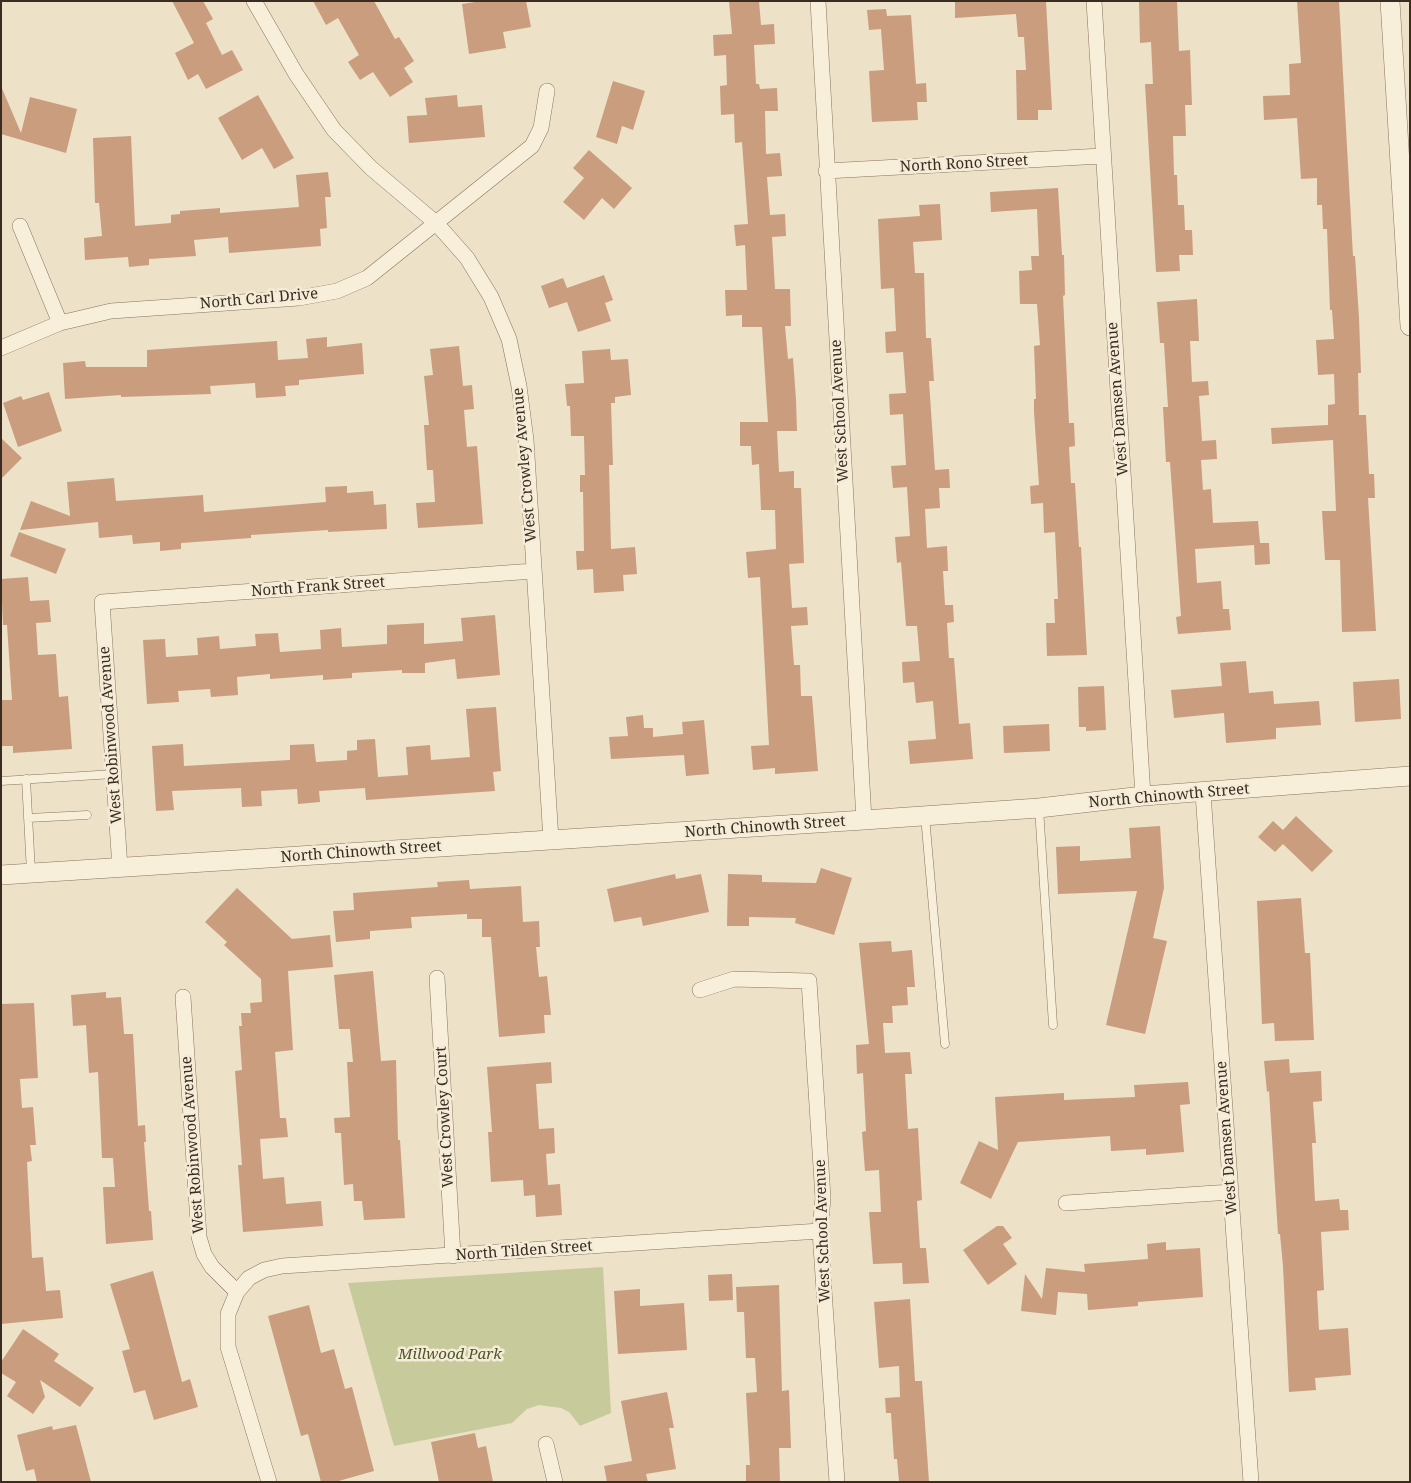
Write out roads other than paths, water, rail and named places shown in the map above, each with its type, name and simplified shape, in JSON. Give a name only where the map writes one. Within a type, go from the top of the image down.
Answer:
[{"type":"street","name":"West Crowley Avenue","points":[[254,1],[296,74],[334,130],[371,168],[436,223],[467,258],[487,289],[508,339],[519,386],[526,440],[551,840]]},
{"type":"street","name":"West School Avenue","points":[[818,1],[826,171],[864,820]]},
{"type":"street","name":"West Damsen Avenue","points":[[1094,1],[1102,156],[1143,796]]},
{"type":"street","points":[[1390,1],[1410,326]]},
{"type":"street","name":"North Carl Drive","points":[[1,348],[60,323],[112,311],[299,298],[337,290],[367,278],[532,146],[541,128],[546,91]]},
{"type":"street","name":"North Rono Street","points":[[826,171],[1102,156]]},
{"type":"street","points":[[20,226],[60,323]]},
{"type":"street","name":"North Frank Street","points":[[102,602],[534,571]]},
{"type":"street","name":"West Robinwood Avenue","points":[[102,602],[120,868]]},
{"type":"street","name":"North Chinowth Street","points":[[1,875],[1039,808],[1143,796],[1410,776]]},
{"type":"street","name":"West Damsen Avenue","points":[[1203,793],[1251,1482]]},
{"type":"street","name":"West Crowley Court","points":[[437,978],[453,1256]]},
{"type":"street","name":"West School Avenue","points":[[700,990],[734,979],[809,981],[823,1198],[820,1231],[837,1482]]},
{"type":"street","name":"West Robinwood Avenue","points":[[183,997],[198,1238],[204,1254],[212,1267],[237,1292]]},
{"type":"street","points":[[1066,1203],[1232,1192]]},
{"type":"street","name":"North Tilden Street","points":[[237,1292],[250,1278],[264,1270],[282,1266],[820,1231]]},
{"type":"street","points":[[237,1292],[228,1314],[228,1347],[269,1482]]},
{"type":"street","points":[[546,1444],[555,1482]]},
{"type":"lane","points":[[1,781],[114,774]]},
{"type":"lane","points":[[26,779],[31,873]]},
{"type":"lane","points":[[1039,808],[1053,1025]]},
{"type":"lane","points":[[28,818],[86,815]]},
{"type":"lane","points":[[925,816],[945,1044]]},
{"type":"park label","name":"Millwood Park","points":[[450,1355]]}]
